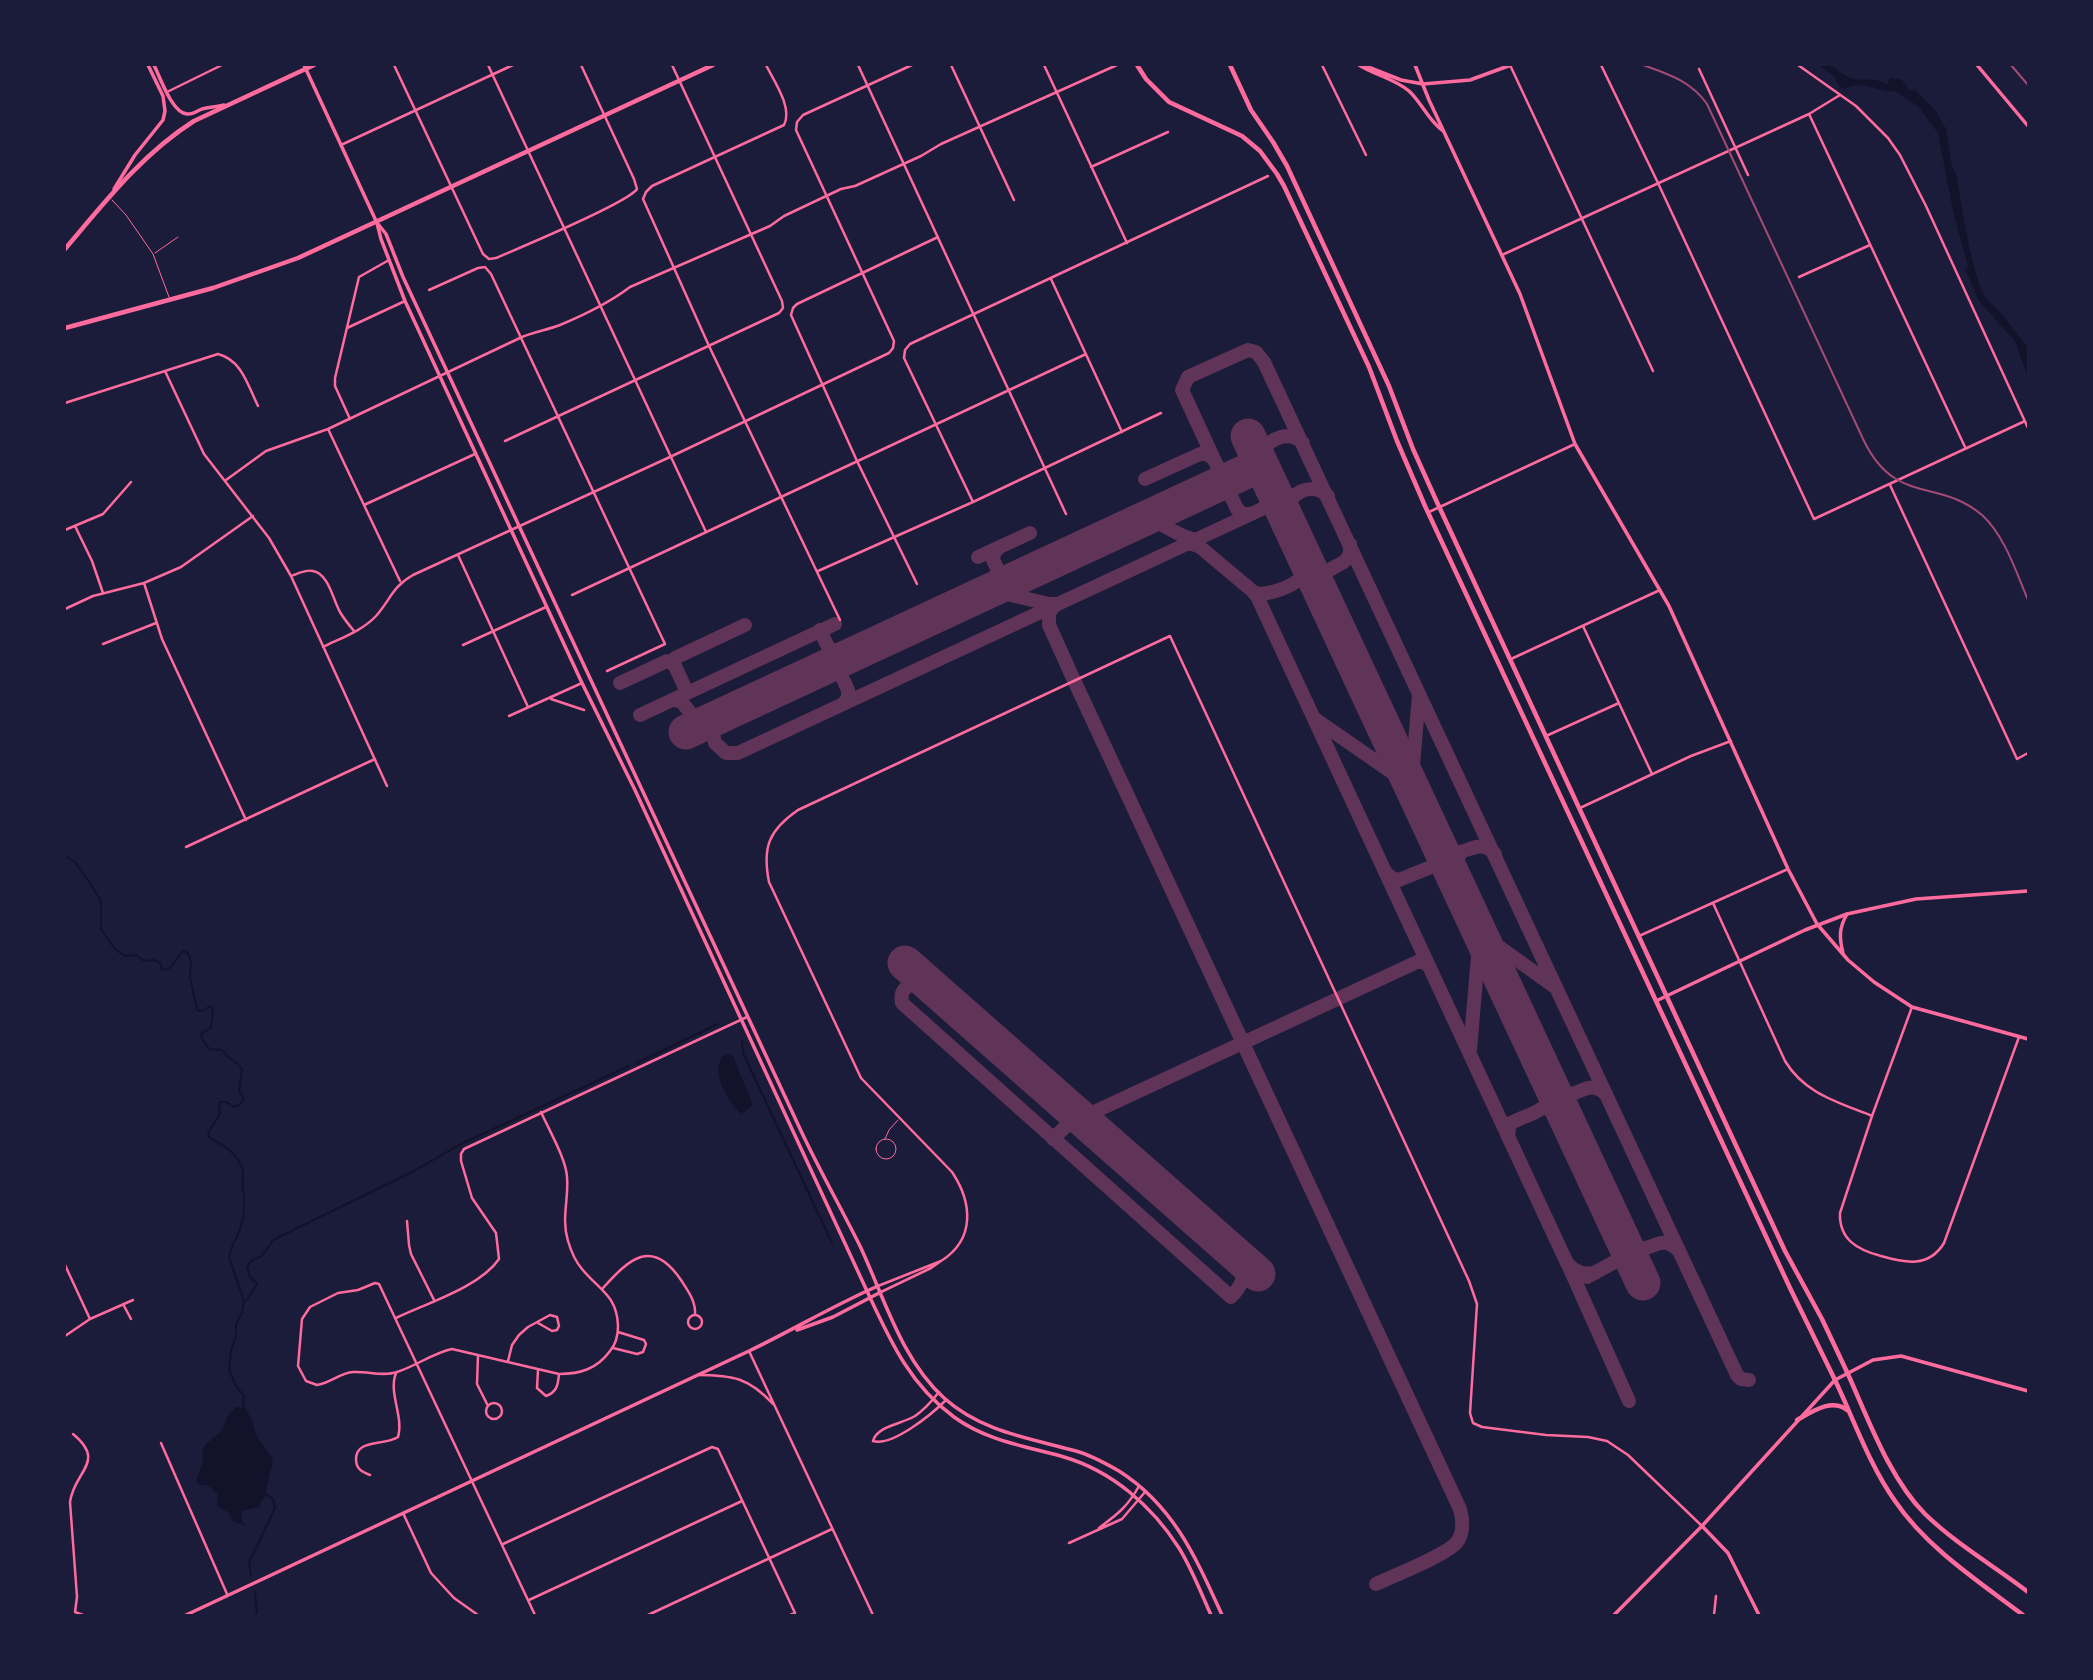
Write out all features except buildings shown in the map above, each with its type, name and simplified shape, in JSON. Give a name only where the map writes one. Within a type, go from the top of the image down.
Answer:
[{"type":"highway","points":[[65,249],[137,167],[178,131],[305,67],[314,65]]},
{"type":"highway","points":[[65,328],[170,300],[273,268],[377,223],[713,65]]},
{"type":"highway","points":[[1137,65],[1146,79],[1169,102],[1242,136],[1260,151],[1284,186],[1371,371],[1397,441],[1428,512],[1882,1480],[1913,1525],[1939,1550],[2023,1615]]},
{"type":"highway","points":[[1230,65],[1251,110],[1287,166],[1545,736],[1785,1251],[1822,1319],[1889,1462],[1906,1492],[1947,1533],[2028,1592]]},
{"type":"highway","points":[[1797,1420],[1829,1405],[1841,1406],[1851,1415]]},
{"type":"main road","points":[[109,197],[135,155],[163,121],[163,96],[148,65]]},
{"type":"main road","points":[[154,65],[174,107],[186,114],[233,104]]},
{"type":"main road","points":[[1361,65],[1401,80],[1423,84],[1470,80],[1511,65]]},
{"type":"main road","points":[[1361,65],[1407,89],[1434,124],[1443,131]]},
{"type":"main road","points":[[1415,65],[1531,319],[1575,444],[1660,590],[1788,869],[1817,924],[1843,955],[1874,982],[1912,1007],[2028,1039]]},
{"type":"main road","points":[[1977,65],[2028,126]]},
{"type":"main road","points":[[305,67],[377,223],[404,301],[582,682],[912,1359],[946,1400],[990,1427],[1085,1454],[1110,1466],[1146,1491],[1167,1512],[1189,1546],[1222,1615]]},
{"type":"main road","points":[[377,223],[386,234],[403,277],[745,1018],[870,1299],[902,1363],[933,1399],[960,1421],[1003,1442],[1081,1463],[1110,1477],[1134,1496],[1157,1519],[1178,1547],[1211,1615]]},
{"type":"main road","points":[[1656,1000],[1817,924],[1847,914],[1916,899],[2027,891]]},
{"type":"main road","points":[[1843,955],[1839,936],[1847,914]]},
{"type":"main road","points":[[186,1615],[750,1351],[878,1286]]},
{"type":"main road","points":[[791,1331],[833,1317],[881,1292]]},
{"type":"main road","points":[[1614,1615],[1702,1526],[1835,1380],[1847,1372],[1873,1360],[1901,1356],[2028,1391]]},
{"type":"main road","points":[[1702,1526],[1728,1553],[1759,1615]]},
{"type":"street","points":[[167,93],[222,65]]},
{"type":"street","points":[[394,65],[483,254],[489,259],[564,228],[632,195],[636,189],[634,179],[581,65]]},
{"type":"street","points":[[488,65],[706,532]]},
{"type":"street","points":[[341,145],[513,65]]},
{"type":"street","points":[[505,441],[779,313],[783,308],[672,65]]},
{"type":"street","points":[[766,65],[784,103],[787,120],[784,125],[652,186],[644,194],[644,203],[840,620]]},
{"type":"street","points":[[858,65],[1066,514]]},
{"type":"street","points":[[323,647],[354,632],[376,616],[400,582],[885,356],[893,348],[894,341],[796,130],[797,122],[803,115],[912,65]]},
{"type":"street","points":[[951,65],[1014,200]]},
{"type":"street","points":[[1044,65],[1127,243]]},
{"type":"street","points":[[226,480],[266,451],[328,429],[522,337],[557,326],[630,288],[751,235],[841,189],[855,186],[904,164],[980,126],[1117,65]]},
{"type":"street","points":[[1322,65],[1366,155]]},
{"type":"street","points":[[1511,65],[1653,371]]},
{"type":"street","points":[[1601,65],[1814,519],[2025,421]]},
{"type":"street","points":[[1798,65],[1856,106],[1888,138],[1909,170],[2028,428]]},
{"type":"street","points":[[1699,69],[1748,175]]},
{"type":"street","points":[[1502,255],[1809,114],[1840,95]]},
{"type":"street","points":[[1809,114],[1966,449]]},
{"type":"street","points":[[1091,167],[1168,132]]},
{"type":"street","points":[[973,502],[906,361],[905,350],[910,344],[1268,176]]},
{"type":"street","points":[[917,584],[792,321],[792,311],[797,304],[938,237]]},
{"type":"street","points":[[1799,277],[1870,245]]},
{"type":"street","points":[[350,419],[335,386],[335,377],[359,277],[389,260]]},
{"type":"street","points":[[429,290],[485,267],[491,274],[559,416],[665,644],[607,671]]},
{"type":"street","points":[[1051,279],[1122,432]]},
{"type":"street","points":[[347,328],[404,301]]},
{"type":"street","points":[[65,402],[218,354],[228,357],[238,365],[258,406]]},
{"type":"street","points":[[572,595],[1086,354]]},
{"type":"street","points":[[165,371],[204,454],[269,538],[291,576],[387,786]]},
{"type":"street","points":[[817,571],[973,502],[1161,413]]},
{"type":"street","points":[[328,429],[400,582]]},
{"type":"street","points":[[1428,512],[1575,444]]},
{"type":"street","points":[[364,505],[475,454]]},
{"type":"street","points":[[65,530],[103,514],[131,482]]},
{"type":"street","points":[[1890,485],[2017,759],[2028,753]]},
{"type":"street","points":[[65,609],[103,593],[144,583],[181,567],[253,516]]},
{"type":"street","points":[[75,526],[92,561],[103,593]]},
{"type":"street","points":[[458,555],[528,708]]},
{"type":"street","points":[[291,576],[308,570],[321,575],[354,632]]},
{"type":"street","points":[[144,583],[156,623],[246,820]]},
{"type":"street","points":[[1510,659],[1660,590]]},
{"type":"street","points":[[463,645],[547,607]]},
{"type":"street","points":[[103,644],[156,623]]},
{"type":"street","points":[[1583,626],[1652,774]]},
{"type":"street","points":[[881,1292],[931,1268],[950,1255],[965,1228],[968,1213],[966,1199],[952,1172],[861,1078],[772,888],[765,861],[772,834],[785,819],[798,810],[1170,636],[1469,1281],[1477,1304],[1470,1413],[1473,1423],[1482,1427],[1607,1441],[1628,1455],[1702,1526]]},
{"type":"street","points":[[509,716],[582,682]]},
{"type":"street","points":[[549,698],[584,710]]},
{"type":"street","points":[[1545,736],[1619,702]]},
{"type":"street","points":[[1579,809],[1652,774],[1731,741]]},
{"type":"street","points":[[186,847],[375,759]]},
{"type":"street","points":[[1639,936],[1788,869]]},
{"type":"street","points":[[1713,903],[1794,1075],[1821,1094],[1872,1116]]},
{"type":"street","points":[[1912,1007],[1840,1213],[1843,1232],[1854,1247],[1862,1251],[1909,1264],[1926,1260],[1941,1249],[2019,1037]]},
{"type":"street","points":[[396,1318],[491,1270],[499,1259],[496,1233],[472,1198],[461,1161],[464,1149],[745,1018]]},
{"type":"street","points":[[535,1615],[528,1601],[502,1545],[472,1481],[417,1363],[396,1318],[379,1284],[338,1293],[310,1307],[302,1319],[298,1366],[306,1381],[317,1385],[347,1373],[396,1373],[417,1363],[441,1351],[453,1349],[559,1374],[573,1374],[598,1364],[613,1348],[618,1332],[615,1308],[603,1288],[580,1267],[568,1242],[564,1221],[567,1175],[541,1112]]},
{"type":"street","points":[[407,1221],[411,1254],[434,1300]]},
{"type":"street","points":[[603,1288],[629,1261],[640,1257],[660,1258],[674,1270],[690,1293],[695,1304],[695,1315]]},
{"type":"street","points":[[878,1286],[941,1261]]},
{"type":"street","points":[[65,1265],[90,1320]]},
{"type":"street","points":[[65,1336],[90,1320],[133,1300]]},
{"type":"street","points":[[123,1304],[131,1319]]},
{"type":"street","points":[[508,1361],[512,1345],[528,1327],[546,1316],[554,1315],[559,1325],[557,1330],[552,1331],[538,1323]]},
{"type":"street","points":[[695,1315],[701,1318],[702,1322],[701,1327],[695,1330],[689,1326],[688,1321],[695,1315]]},
{"type":"street","points":[[613,1348],[637,1354],[645,1349],[644,1340],[618,1332]]},
{"type":"street","points":[[750,1351],[873,1615]]},
{"type":"street","points":[[478,1355],[477,1384],[488,1406],[488,1417],[500,1417],[502,1409],[499,1405],[495,1403],[488,1406]]},
{"type":"street","points":[[538,1370],[537,1388],[546,1396],[553,1393],[558,1385],[559,1374]]},
{"type":"street","points":[[370,1475],[360,1471],[355,1463],[360,1448],[388,1443],[398,1437],[400,1432],[393,1380],[396,1373]]},
{"type":"street","points":[[698,1375],[732,1376],[744,1380],[762,1392],[775,1406]]},
{"type":"street","points":[[939,1392],[915,1416],[879,1432],[873,1441],[881,1443],[909,1428],[929,1416],[946,1400]]},
{"type":"street","points":[[73,1434],[87,1450],[89,1459],[88,1466],[71,1491],[77,1597],[74,1614],[83,1615]]},
{"type":"street","points":[[161,1443],[228,1596]]},
{"type":"street","points":[[502,1545],[712,1447],[719,1449],[795,1613],[790,1615]]},
{"type":"street","points":[[1096,1530],[1122,1511],[1139,1486]]},
{"type":"street","points":[[1069,1543],[1122,1519],[1146,1491]]},
{"type":"street","points":[[528,1601],[742,1501]]},
{"type":"street","points":[[403,1513],[431,1573],[454,1598],[478,1615]]},
{"type":"street","points":[[65,1522],[71,1522]]},
{"type":"street","points":[[648,1615],[832,1529]]},
{"type":"street","points":[[1714,1615],[1716,1596]]},
{"type":"lane","points":[[109,197],[128,218],[153,254],[170,300]]},
{"type":"lane","points":[[153,254],[178,237]]},
{"type":"lane","points":[[885,1139],[892,1142],[896,1149],[893,1156],[887,1159],[879,1157],[876,1150],[878,1142],[885,1139],[899,1118]]},
{"type":"shaded area","points":[[1819,65],[1831,65],[1851,78],[1877,80],[1887,85],[1890,78],[1901,79],[1910,91],[1914,89],[1935,110],[1946,129],[1951,163],[1956,175],[1969,247],[1979,284],[1986,299],[2001,313],[2028,348],[2028,377],[2015,341],[1979,301],[1965,269],[1968,267],[1953,211],[1938,133],[1918,106],[1895,91],[1857,85],[1844,89],[1839,86],[1834,76]]},
{"type":"shaded area","points":[[726,1054],[733,1056],[753,1105],[741,1114],[730,1101],[719,1076],[718,1067]]},
{"type":"shaded area","points":[[236,1407],[245,1408],[256,1435],[273,1460],[266,1496],[259,1507],[242,1511],[241,1517],[245,1526],[233,1521],[228,1512],[217,1506],[218,1495],[214,1490],[199,1485],[196,1480],[203,1463],[202,1451],[206,1444],[221,1432],[228,1416]]},
{"type":"waterway","points":[[65,856],[75,862],[101,901],[101,929],[115,949],[125,956],[136,955],[144,961],[160,962],[162,970],[170,968],[183,951],[188,953],[197,1010],[202,1011],[211,1006],[213,1012],[211,1028],[201,1034],[202,1039],[209,1049],[222,1050],[242,1069],[239,1091],[244,1099],[233,1107],[221,1102],[220,1114],[208,1133],[210,1138],[235,1156],[243,1172],[243,1217],[229,1257],[244,1301],[236,1324],[229,1369],[236,1386],[244,1396],[243,1408]]},
{"type":"waterway","points":[[637,1063],[718,1024]]},
{"type":"waterway","points":[[742,1040],[743,1053],[832,1243]]},
{"type":"waterway","points":[[245,1300],[257,1284],[250,1277],[247,1268],[251,1261],[262,1256],[273,1240],[412,1172],[461,1144],[629,1066]]},
{"type":"waterway","points":[[251,1575],[249,1563],[275,1508],[273,1499],[267,1495]]},
{"type":"waterway","points":[[255,1592],[257,1615]]},
{"type":"taxiway","points":[[1251,514],[1243,514],[1237,509],[1182,390],[1188,377],[1248,350],[1256,352],[1264,362],[1737,1375],[1741,1379],[1749,1380]]},
{"type":"taxiway","points":[[1262,466],[1262,452],[1270,442],[1287,436],[1303,443]]},
{"type":"taxiway","points":[[1145,479],[1200,454],[1207,454],[1214,459]]},
{"type":"taxiway","points":[[719,717],[712,729],[715,743],[726,753],[738,753],[1264,508],[1272,499],[1273,489],[1281,495],[1296,495]]},
{"type":"taxiway","points":[[1286,518],[1290,502],[1300,492],[1314,489],[1328,496]]},
{"type":"taxiway","points":[[1140,521],[1155,522],[1196,540]]},
{"type":"taxiway","points":[[978,557],[1030,533]]},
{"type":"taxiway","points":[[1187,544],[1200,547],[1256,594],[1567,1263],[1580,1272],[1595,1273]]},
{"type":"taxiway","points":[[1320,590],[1326,573],[1347,559],[1350,544]]},
{"type":"taxiway","points":[[998,548],[993,560],[1011,595],[1058,604]]},
{"type":"taxiway","points":[[1254,593],[1272,592],[1297,581],[1304,573],[1307,561]]},
{"type":"taxiway","points":[[981,595],[995,583],[997,570]]},
{"type":"taxiway","points":[[998,570],[1010,577],[1025,574]]},
{"type":"taxiway","points":[[1055,605],[1049,613],[1049,625],[1460,1509],[1462,1530],[1457,1542],[1431,1559],[1376,1584]]},
{"type":"taxiway","points":[[640,715],[835,624]]},
{"type":"taxiway","points":[[687,692],[674,664],[675,658],[745,625]]},
{"type":"taxiway","points":[[820,630],[848,690],[848,698],[843,704]]},
{"type":"taxiway","points":[[828,647],[839,655],[853,654]]},
{"type":"taxiway","points":[[814,672],[826,663],[829,649]]},
{"type":"taxiway","points":[[620,683],[667,661],[674,664]]},
{"type":"taxiway","points":[[1415,793],[1412,777],[1419,695]]},
{"type":"taxiway","points":[[672,700],[681,701],[696,720],[711,721]]},
{"type":"taxiway","points":[[1315,719],[1403,780],[1415,795]]},
{"type":"taxiway","points":[[1438,844],[1453,853],[1481,847],[1488,848],[1495,854]]},
{"type":"taxiway","points":[[1385,872],[1399,880],[1431,867],[1439,856],[1438,844]]},
{"type":"taxiway","points":[[1454,878],[1453,863],[1461,853]]},
{"type":"taxiway","points":[[1470,1050],[1479,944],[1476,926]]},
{"type":"taxiway","points":[[1477,927],[1488,939],[1555,987]]},
{"type":"taxiway","points":[[1053,1139],[1067,1125],[1081,1118],[1417,962],[1429,966]]},
{"type":"taxiway","points":[[941,995],[925,986],[911,985],[903,992],[902,1003],[1231,1297],[1243,1277],[1240,1265],[1227,1245]]},
{"type":"taxiway","points":[[1550,1083],[1566,1094],[1591,1087],[1606,1094]]},
{"type":"taxiway","points":[[1508,1137],[1511,1123],[1545,1106],[1551,1093],[1550,1083]]},
{"type":"taxiway","points":[[1542,1108],[1555,1109],[1565,1117]]},
{"type":"taxiway","points":[[1622,1239],[1639,1249],[1668,1243],[1678,1250]]},
{"type":"taxiway","points":[[1587,1277],[1618,1260],[1622,1251],[1622,1239]]},
{"type":"taxiway","points":[[1569,1267],[1629,1401]]},
{"type":"runway","points":[[1248,436],[1643,1283]]},
{"type":"runway","points":[[686,732],[1245,472]]},
{"type":"runway","points":[[905,963],[1258,1274]]},
{"type":"railway","points":[[1643,65],[1686,84],[1707,104],[1864,441],[1876,461],[1890,475],[1904,483],[1950,497],[1982,515],[2003,544],[2028,600]]},
{"type":"railway","points":[[2011,65],[2028,85]]}]
